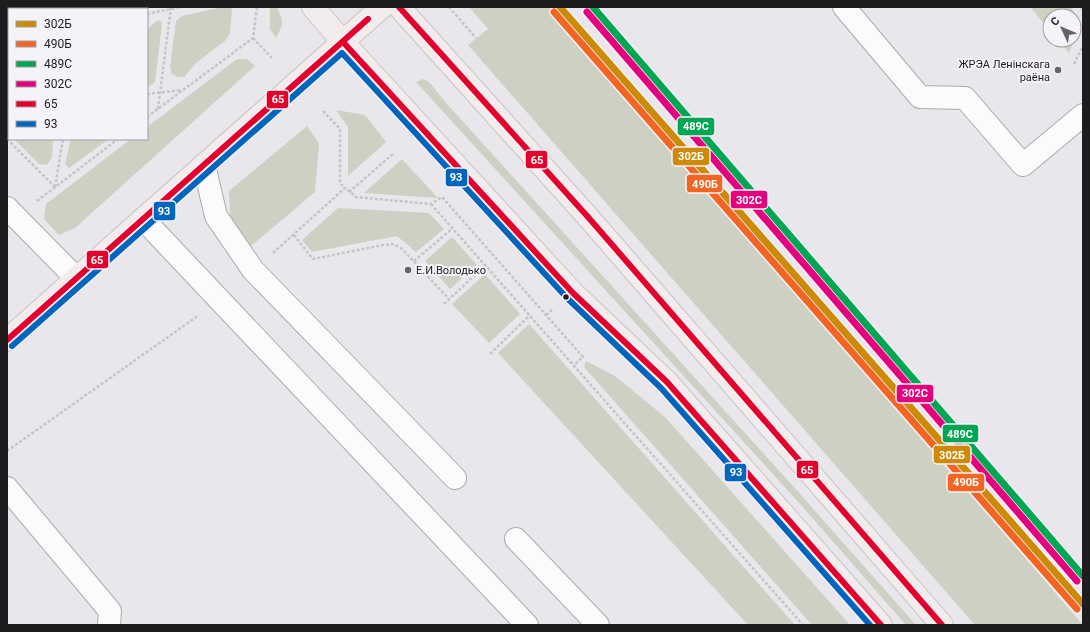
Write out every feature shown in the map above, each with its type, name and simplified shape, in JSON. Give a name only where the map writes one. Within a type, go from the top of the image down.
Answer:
[{"type":"main road","points":[[313,7],[343,42],[573,293],[667,382],[880,625]]},
{"type":"main road","points":[[7,340],[382,7]]},
{"type":"main road","points":[[399,7],[588,217],[942,625]]},
{"type":"street","points":[[844,7],[920,97],[965,98],[1023,165],[1083,115]]},
{"type":"street","points":[[204,165],[216,216],[253,270],[455,478]]},
{"type":"street","points":[[7,208],[76,278]]},
{"type":"street","points":[[143,219],[527,625]]},
{"type":"street","points":[[7,488],[110,611],[109,625]]},
{"type":"street","points":[[516,538],[598,625]]},
{"type":"path","points":[[148,14],[180,7]]},
{"type":"path","points":[[148,116],[253,38],[258,7]]},
{"type":"path","points":[[449,7],[476,38]]},
{"type":"path","points":[[158,109],[171,8]]},
{"type":"path","points":[[253,38],[272,58]]},
{"type":"path","points":[[1074,64],[1083,46]]},
{"type":"path","points":[[148,94],[184,90]]},
{"type":"path","points":[[323,111],[340,129],[340,182],[349,192],[356,197],[431,204],[442,197],[583,357],[574,365]]},
{"type":"path","points":[[7,139],[55,187]]},
{"type":"path","points":[[55,187],[63,140]]},
{"type":"path","points":[[32,204],[117,140]]},
{"type":"path","points":[[349,192],[393,154]]},
{"type":"path","points":[[253,270],[346,188]]},
{"type":"path","points":[[431,204],[803,625]]},
{"type":"path","points":[[414,261],[453,228]]},
{"type":"path","points":[[294,235],[313,259],[394,244],[402,249],[449,299]]},
{"type":"path","points":[[444,304],[486,265]]},
{"type":"path","points":[[7,451],[219,301]]},
{"type":"path","points":[[490,354],[530,315]]},
{"type":"shaded area","points":[[223,7],[231,7],[232,10],[230,33],[226,40],[196,63],[184,77],[178,77],[172,74],[170,67],[176,21],[182,16]]},
{"type":"shaded area","points":[[270,7],[277,7],[282,20],[282,26],[276,38],[270,29]]},
{"type":"shaded area","points":[[469,7],[550,7],[1083,625],[975,625],[468,45],[488,29]]},
{"type":"shaded area","points":[[1030,7],[1072,8],[1042,8],[1042,21]]},
{"type":"shaded area","points":[[160,20],[162,24],[155,82],[150,86],[148,85],[148,29],[155,22]]},
{"type":"shaded area","points":[[1065,48],[1071,48],[1069,53]]},
{"type":"shaded area","points":[[237,59],[247,59],[255,66],[75,228],[59,235],[44,219],[46,204],[130,140],[148,140],[148,126]]},
{"type":"shaded area","points":[[423,79],[429,82],[447,104],[793,486],[916,625],[906,625],[801,505],[416,82]]},
{"type":"shaded area","points":[[336,110],[365,115],[386,142],[348,176],[348,127]]},
{"type":"shaded area","points":[[307,126],[319,143],[315,192],[251,246],[245,243],[230,217],[229,191]]},
{"type":"shaded area","points":[[15,140],[53,140],[52,157],[47,165],[39,164]]},
{"type":"shaded area","points":[[71,140],[108,140],[69,168],[65,164]]},
{"type":"shaded area","points":[[402,159],[438,198],[364,193]]},
{"type":"shaded area","points":[[338,208],[429,213],[444,229],[416,252],[397,236],[312,252],[302,240]]},
{"type":"shaded area","points":[[452,237],[477,265],[450,289],[425,261]]},
{"type":"shaded area","points":[[485,274],[520,314],[489,343],[452,304]]},
{"type":"shaded area","points":[[529,324],[795,625],[748,625],[498,353]]},
{"type":"shaded area","points":[[586,361],[615,376],[665,417],[850,625],[812,625],[584,367]]},
{"type":"transit line","name":"65","points":[[399,7],[588,217],[942,625]]},
{"type":"transit line","name":"302Б","points":[[560,7],[1083,604]]},
{"type":"transit line","name":"489С","points":[[593,7],[1083,576]]},
{"type":"transit line","name":"490Б","points":[[554,12],[1077,609]]},
{"type":"transit line","name":"302С","points":[[587,12],[1077,581]]},
{"type":"transit line","name":"65","points":[[7,340],[368,19]]},
{"type":"transit line","name":"65","points":[[343,42],[573,293],[667,382],[881,625]]},
{"type":"transit line","name":"93","points":[[12,346],[342,53],[567,298],[661,388],[870,625]]},
{"type":"place","name":"ЖРЭА Ленінскага раёна","points":[[1058,70]]},
{"type":"place","name":"Е.И.Володько","points":[[408,270]]}]
